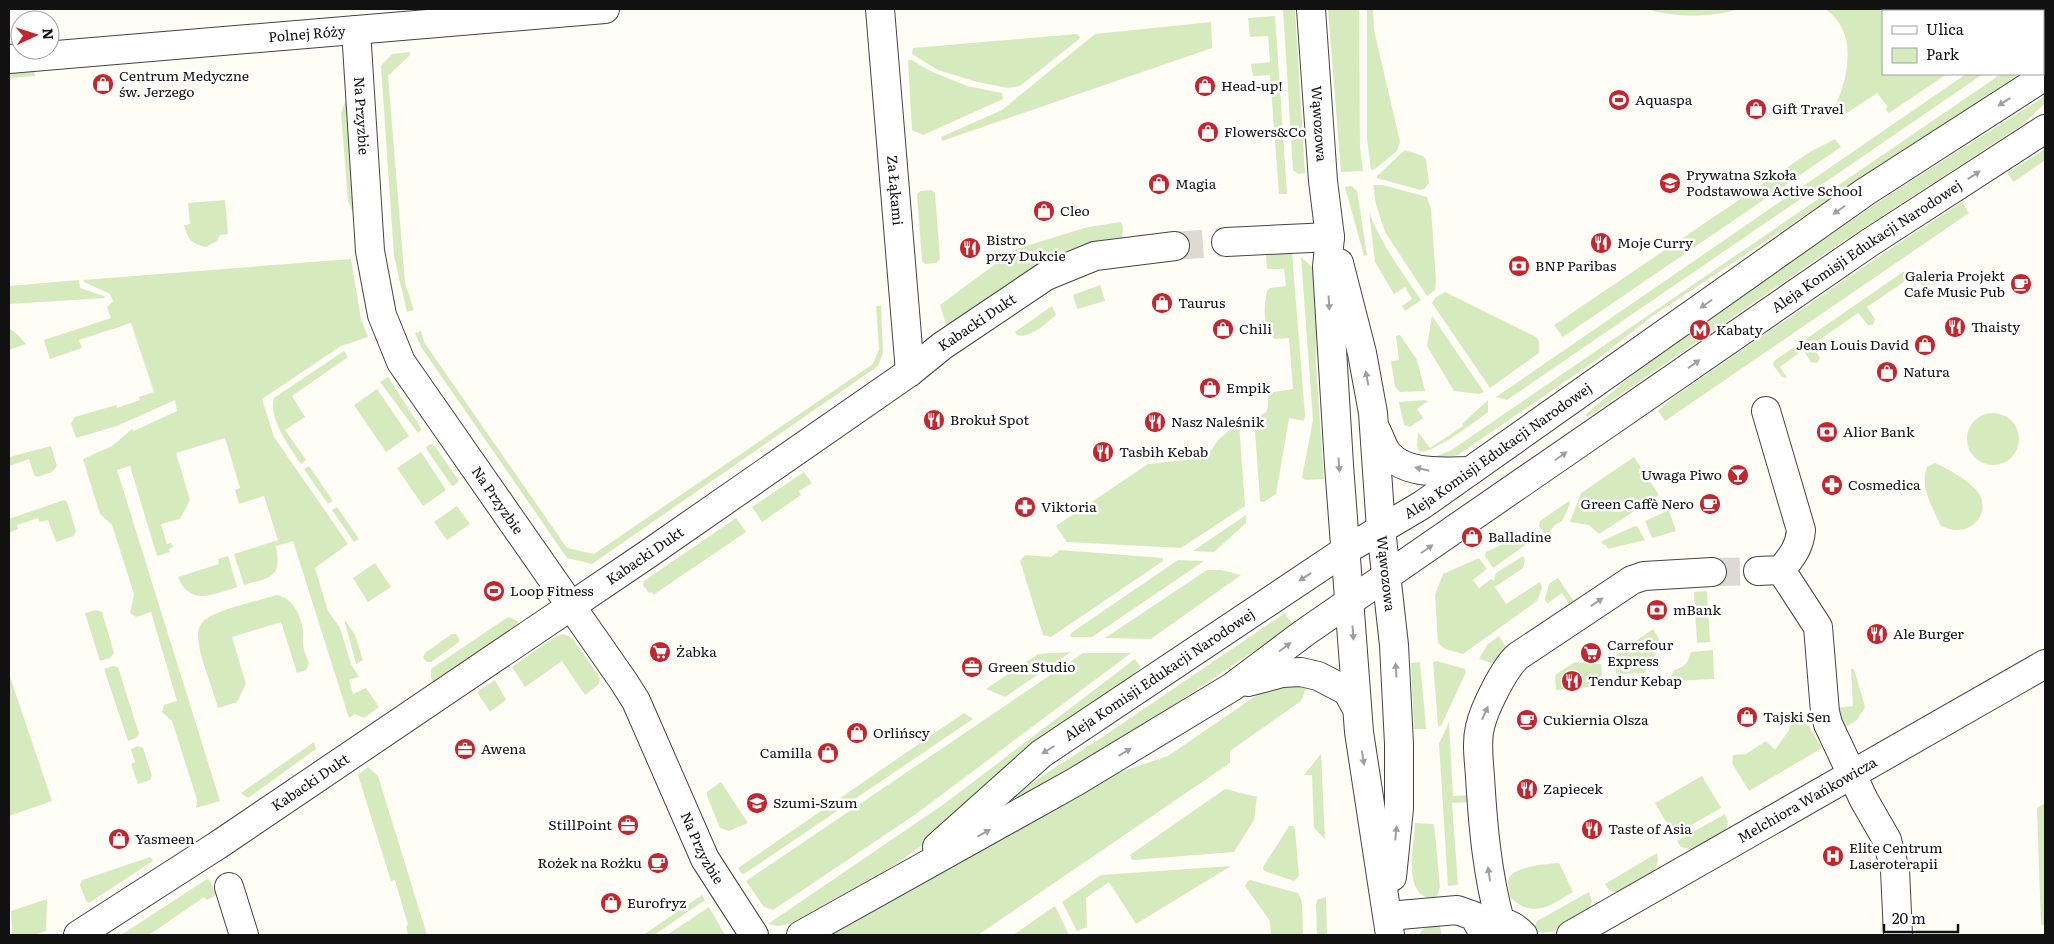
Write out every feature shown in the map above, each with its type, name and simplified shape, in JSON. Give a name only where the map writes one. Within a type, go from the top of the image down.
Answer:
[{"type":"street","name":"Polnej Róży","points":[[9,59],[345,23],[604,9]]},
{"type":"street","name":"Za Łąkami","points":[[880,9],[910,372]]},
{"type":"street","name":"Wąwozowa","points":[[1311,9],[1323,181],[1330,237],[1327,267],[1339,465],[1359,732],[1389,926]]},
{"type":"street","name":"Na Przyzbie","points":[[345,23],[370,251],[382,316],[401,362],[636,701],[708,864],[754,935]]},
{"type":"street","name":"Aleja Komisji Edukacji Narodowej","points":[[910,872],[1041,754],[1346,550],[1422,505],[1865,192],[2045,76]]},
{"type":"street","name":"Aleja Komisji Edukacji Narodowej","points":[[801,935],[910,872],[1075,782],[1232,687],[1290,643],[1869,243],[2045,129]]},
{"type":"street","name":"Wąwozowa","points":[[1330,237],[1340,263],[1362,353],[1374,426],[1381,529],[1394,645],[1399,744],[1399,808],[1389,926]]},
{"type":"street","points":[[1226,242],[1330,237]]},
{"type":"street","name":"Kabacki Dukt","points":[[78,935],[203,855],[648,554],[910,372],[942,346],[1046,276],[1095,256],[1175,246]]},
{"type":"street","points":[[1766,411],[1801,530],[1799,543],[1792,557],[1770,570],[1818,627],[1825,712],[1832,735],[1888,840],[1892,854],[1898,935]]},
{"type":"street","points":[[1374,426],[1388,454],[1404,465],[1431,472],[1470,471]]},
{"type":"street","points":[[1484,928],[1491,889],[1486,858],[1478,742],[1483,716],[1507,666],[1518,656],[1624,583],[1644,576],[1712,572]]},
{"type":"street","name":"Melchiora Wańkowicza","points":[[1571,935],[2045,664]]},
{"type":"street","points":[[1232,687],[1282,673],[1301,672],[1318,676],[1347,690],[1358,709]]},
{"type":"street","points":[[230,887],[244,935]]},
{"type":"street","points":[[1389,926],[1457,910],[1474,916],[1484,928]]},
{"type":"street","points":[[1484,928],[1516,928],[1523,935]]},
{"type":"green space","points":[[1283,9],[1295,9],[1305,173],[1298,174],[1293,170]]},
{"type":"green space","points":[[1328,9],[1359,9],[1360,147],[1363,171],[1341,172]]},
{"type":"green space","points":[[1367,9],[1373,9],[1374,30],[1400,142],[1397,151],[1375,169],[1371,170],[1367,139]]},
{"type":"green space","points":[[1646,9],[1740,9],[1717,14],[1693,16],[1669,14]]},
{"type":"green space","points":[[1825,9],[1982,9],[1882,10],[1882,75],[1946,75],[1889,113],[1885,109],[1888,107],[1877,93],[1844,115],[1836,105],[1841,93],[1848,54],[1842,29],[1835,18]]},
{"type":"green space","points":[[1991,9],[2043,9],[2041,10]]},
{"type":"green space","points":[[1275,16],[1287,194],[1279,194],[1270,75],[1253,76],[1251,64],[1270,62],[1268,36],[1250,37],[1248,18]]},
{"type":"green space","points":[[1211,22],[1212,48],[942,141],[941,137],[1002,110],[1095,34]]},
{"type":"green space","points":[[1077,34],[1080,37],[1078,40],[1020,86],[1008,88],[977,82],[938,70],[912,54],[913,48]]},
{"type":"green space","points":[[410,52],[410,55],[388,76],[405,283],[414,310],[407,312],[394,256],[381,66],[392,54]]},
{"type":"green space","points":[[908,60],[912,60],[928,70],[967,86],[1002,93],[1003,99],[923,135],[912,130]]},
{"type":"green space","points":[[34,69],[35,76],[9,78],[9,71]]},
{"type":"green space","points":[[1965,75],[1982,75],[1507,400],[1496,397]]},
{"type":"green space","points":[[2000,75],[2017,75],[1651,317],[1598,359],[1458,455],[1431,458],[1450,451]]},
{"type":"green space","points":[[348,94],[358,223],[348,201],[341,113]]},
{"type":"green space","points":[[2045,96],[2045,103],[2022,125],[1836,246],[1588,417],[1585,415],[1655,356],[1714,314],[1889,195]]},
{"type":"green space","points":[[1835,139],[1841,147],[1563,337],[1554,325],[1810,152]]},
{"type":"green space","points":[[2045,149],[2045,160],[2014,182],[2007,173]]},
{"type":"green space","points":[[1405,150],[1423,156],[1426,159],[1429,183],[1424,189],[1420,190],[1377,178]]},
{"type":"green space","points":[[1373,185],[1383,185],[1427,197],[1431,209],[1436,281],[1435,290],[1427,296],[1385,232],[1376,204]]},
{"type":"green space","points":[[1352,186],[1357,191],[1367,255],[1364,256],[1345,187]]},
{"type":"green space","points":[[931,190],[935,193],[940,259],[936,263],[925,264],[922,261],[917,194],[921,191]]},
{"type":"green space","points":[[225,200],[228,234],[220,235],[217,241],[206,247],[194,243],[187,234],[184,225],[190,224],[188,203]]},
{"type":"green space","points":[[1962,202],[1969,213],[1665,421],[1658,411],[1675,396]]},
{"type":"green space","points":[[1369,212],[1386,247],[1421,300],[1405,311],[1402,306],[1412,299],[1405,287],[1394,294],[1375,262]]},
{"type":"green space","points":[[1121,222],[1123,227],[1122,239],[1076,248],[1044,261],[1013,281],[951,329],[947,328],[940,305],[1016,249],[1088,227]]},
{"type":"green space","points":[[1271,253],[1292,253],[1305,416],[1304,421],[1289,418],[1276,494],[1264,502],[1260,501],[1254,417],[1264,414],[1266,411],[1269,393],[1293,389],[1289,338],[1275,339],[1271,335],[1266,323],[1265,303],[1267,291],[1270,288],[1286,286],[1284,269],[1267,269],[1266,255]]},
{"type":"green space","points":[[1301,257],[1311,266],[1314,272],[1317,307],[1316,365],[1324,479],[1305,480],[1302,477],[1313,420]]},
{"type":"green space","points":[[351,259],[361,319],[368,337],[341,346],[262,399],[274,437],[348,544],[315,568],[328,611],[340,628],[351,664],[359,677],[349,680],[353,694],[366,688],[379,707],[364,718],[355,714],[349,718],[293,541],[276,546],[276,570],[268,578],[244,585],[234,554],[278,540],[264,496],[239,504],[235,490],[240,488],[225,438],[176,453],[190,500],[180,519],[161,524],[167,544],[171,543],[173,547],[169,549],[170,552],[157,556],[130,466],[117,470],[220,801],[196,808],[197,800],[172,721],[162,712],[164,705],[177,701],[151,612],[136,617],[130,613],[134,594],[112,525],[100,514],[83,459],[112,446],[132,429],[134,431],[177,411],[175,400],[117,426],[76,438],[71,423],[75,417],[116,405],[117,408],[140,400],[139,397],[154,392],[131,323],[79,340],[82,348],[50,359],[44,340],[111,318],[107,307],[113,301],[110,294],[83,280]]},
{"type":"green space","points":[[1903,272],[1933,273],[1937,279],[1924,288],[1914,275],[1867,307],[1875,319],[1873,325],[1868,325],[1858,313],[1812,345],[1820,358],[1817,363],[1811,362],[1803,350],[1780,367],[1787,378],[1782,377],[1773,365],[1774,361]]},
{"type":"green space","points":[[79,280],[80,288],[105,298],[9,304],[9,286]]},
{"type":"green space","points":[[1100,285],[1105,301],[1077,309],[1073,295]]},
{"type":"green space","points":[[1445,292],[1536,337],[1539,341],[1539,353],[1490,388],[1432,303],[1436,297]]},
{"type":"green space","points":[[876,306],[881,306],[883,353],[878,366],[592,564],[567,558],[421,347],[415,333],[421,331],[424,342],[567,548],[594,554],[873,364],[879,349]]},
{"type":"green space","points":[[1052,306],[1056,315],[1048,322],[1033,333],[1022,336],[1017,335],[1015,332]]},
{"type":"green space","points":[[1432,316],[1484,392],[1479,394],[1454,391],[1427,346]]},
{"type":"green space","points":[[9,328],[18,335],[26,344],[9,350]]},
{"type":"green space","points":[[1400,335],[1417,360],[1425,391],[1400,392],[1395,387],[1391,361],[1399,360],[1396,336]]},
{"type":"green space","points":[[344,351],[348,357],[292,396],[305,417],[285,430],[306,460],[301,464],[277,423],[273,406],[274,398]]},
{"type":"green space","points":[[388,377],[421,428],[418,433],[380,382]]},
{"type":"green space","points":[[377,389],[409,436],[386,452],[354,405]]},
{"type":"green space","points":[[1488,400],[1488,412],[1445,442],[1427,451],[1420,452],[1417,446],[1418,432],[1430,448],[1463,426],[1462,424]]},
{"type":"green space","points":[[1428,401],[1417,409],[1423,418],[1410,427],[1404,425],[1399,402]]},
{"type":"green space","points":[[1993,413],[2003,415],[2011,421],[2017,429],[2019,439],[2017,449],[2011,457],[2003,463],[1993,465],[1983,463],[1975,457],[1969,449],[1967,439],[1969,429],[1975,421],[1983,415]]},
{"type":"green space","points":[[1239,424],[1245,506],[1181,548],[1067,542],[1056,526],[1148,464],[1206,458],[1219,439]]},
{"type":"green space","points":[[430,444],[434,445],[459,481],[454,486],[452,486],[427,450],[426,447]]},
{"type":"green space","points":[[51,446],[57,466],[52,472],[37,477],[34,475],[29,459],[9,466],[9,457]]},
{"type":"green space","points":[[421,452],[446,490],[423,506],[397,468]]},
{"type":"green space","points":[[1634,457],[1659,495],[1599,534],[1589,525],[1570,522],[1581,493]]},
{"type":"green space","points":[[1935,463],[1969,483],[1981,498],[1983,506],[1979,519],[1968,528],[1952,530],[1941,526],[1928,497],[1925,482],[1927,467]]},
{"type":"green space","points":[[309,466],[333,501],[328,504],[304,469]]},
{"type":"green space","points":[[804,472],[812,483],[799,491],[801,495],[762,522],[752,507]]},
{"type":"green space","points":[[64,500],[67,502],[76,531],[74,536],[56,542],[48,520],[40,522],[38,518],[17,525],[18,529],[9,533],[9,519]]},
{"type":"green space","points":[[1569,501],[1570,504],[1562,521],[1555,525],[1549,532],[1551,536],[1547,537],[1539,526],[1540,521]]},
{"type":"green space","points":[[457,506],[470,524],[447,540],[434,522]]},
{"type":"green space","points":[[337,507],[359,539],[354,542],[332,510]]},
{"type":"green space","points":[[1668,508],[1676,531],[1652,538],[1645,521],[1665,512]]},
{"type":"green space","points":[[1246,515],[1246,523],[1214,552],[1193,551]]},
{"type":"green space","points":[[736,518],[746,532],[653,595],[652,592],[649,593],[643,585],[644,581]]},
{"type":"green space","points":[[1637,526],[1645,540],[1608,549],[1606,545],[1602,544],[1602,541]]},
{"type":"green space","points":[[1522,535],[1527,536],[1527,544],[1493,568],[1485,556],[1486,552]]},
{"type":"green space","points":[[1060,550],[1163,558],[1163,561],[1051,637],[1043,635],[1020,561],[1025,555],[1051,557]]},
{"type":"green space","points":[[228,556],[237,587],[211,595],[196,595],[189,592],[183,586],[178,577],[219,564],[218,559]]},
{"type":"green space","points":[[1523,556],[1525,560],[1523,568],[1495,587],[1506,604],[1540,582],[1542,588],[1537,601],[1463,654],[1445,649],[1438,643],[1435,595],[1443,574],[1479,558],[1487,569],[1473,580],[1479,588],[1491,579],[1494,581],[1496,573]]},
{"type":"green space","points":[[1178,560],[1204,561],[1092,637],[1070,637],[1071,633]]},
{"type":"green space","points":[[375,563],[391,587],[368,602],[353,578]]},
{"type":"green space","points":[[1207,570],[1221,570],[1241,575],[1151,639],[1105,638]]},
{"type":"green space","points":[[1558,578],[1577,606],[1572,609],[1562,593],[1547,604],[1545,599],[1549,584]]},
{"type":"green space","points":[[1707,591],[1710,642],[1697,643],[1694,592]]},
{"type":"green space","points":[[276,595],[287,599],[291,603],[300,619],[304,648],[309,663],[306,670],[297,673],[281,622],[232,637],[246,684],[237,702],[218,708],[200,652],[198,634],[202,622],[220,612]]},
{"type":"green space","points":[[96,610],[102,612],[114,653],[110,658],[100,661],[85,613]]},
{"type":"green space","points":[[1285,613],[1293,625],[1166,710],[1019,799],[1015,799],[1014,795],[1016,793],[1107,734]]},
{"type":"green space","points":[[508,617],[516,620],[519,624],[434,684],[431,678],[431,669]]},
{"type":"green space","points":[[344,619],[355,635],[363,660],[356,664]]},
{"type":"green space","points":[[1653,629],[1659,639],[1655,657],[1644,673],[1616,674],[1615,656]]},
{"type":"green space","points":[[452,634],[456,634],[459,642],[431,662],[427,662],[423,658],[425,653]]},
{"type":"green space","points":[[564,634],[573,639],[600,678],[599,684],[585,695],[562,661],[525,687],[512,667],[556,636]]},
{"type":"green space","points":[[1499,636],[1509,652],[1498,665],[1479,659],[1487,645]]},
{"type":"green space","points":[[1713,650],[1714,679],[1672,681],[1671,676],[1674,670],[1685,664],[1691,652]]},
{"type":"green space","points":[[1071,652],[1005,697],[986,689],[1038,654]]},
{"type":"green space","points":[[1083,653],[1131,653],[916,814],[773,910],[764,907],[746,881]]},
{"type":"green space","points":[[1135,659],[1141,667],[1110,698],[992,787],[924,844],[890,868],[789,924],[778,926],[768,924],[944,804]]},
{"type":"green space","points":[[1437,661],[1465,669],[1466,672],[1441,726],[1438,726],[1433,662]]},
{"type":"green space","points":[[1420,662],[1426,729],[1414,729],[1411,663]]},
{"type":"green space","points":[[1575,662],[1601,664],[1603,686],[1556,690],[1555,675]]},
{"type":"green space","points":[[113,666],[118,667],[139,734],[136,738],[128,741],[104,669]]},
{"type":"green space","points":[[1851,669],[1854,669],[1865,707],[1857,720],[1844,728],[1834,708],[1853,706]]},
{"type":"green space","points":[[9,674],[52,801],[9,816]]},
{"type":"green space","points":[[495,680],[506,700],[490,712],[477,692]]},
{"type":"green space","points":[[1308,684],[1301,701],[1230,751],[1230,763],[978,935],[830,935],[1098,783],[1123,771],[1168,756],[1260,693],[1276,685]]},
{"type":"green space","points":[[964,713],[973,719],[742,874],[738,868]]},
{"type":"green space","points":[[1793,715],[1802,715],[1822,748],[1749,791],[1732,763],[1733,755],[1746,754],[1766,741],[1775,750],[1789,730]]},
{"type":"green space","points":[[1449,722],[1453,796],[1472,795],[1472,802],[1452,803],[1458,885],[1448,886],[1439,744]]},
{"type":"green space","points":[[314,742],[316,749],[248,798],[241,793]]},
{"type":"green space","points":[[138,746],[143,748],[152,776],[150,780],[138,784],[131,764],[135,762],[131,749]]},
{"type":"green space","points":[[1321,754],[1325,839],[1314,828],[1312,775],[1304,775]]},
{"type":"green space","points":[[368,767],[378,776],[427,935],[408,935],[406,926],[408,925],[395,880],[391,881],[358,775]]},
{"type":"green space","points":[[1702,776],[1721,808],[1674,835],[1655,803]]},
{"type":"green space","points":[[721,782],[748,823],[729,831],[720,828],[707,796],[707,792]]},
{"type":"green space","points":[[1225,789],[1257,797],[1254,820],[1234,852],[1133,860],[1131,858],[1130,855]]},
{"type":"green space","points":[[2045,803],[2045,925],[2041,925],[2037,808]]},
{"type":"green space","points":[[1725,814],[1728,822],[1725,833],[1694,850],[1681,847],[1677,841]]},
{"type":"green space","points":[[1415,823],[1434,824],[1440,887],[1436,899],[1425,897],[1418,890],[1414,881],[1412,857]]},
{"type":"green space","points":[[1289,826],[1293,826],[1295,830],[1299,876],[1294,881],[1264,871],[1263,867]]},
{"type":"green space","points":[[1657,853],[1658,860],[1655,871],[1622,892],[1612,891],[1606,886],[1605,884]]},
{"type":"green space","points":[[150,857],[153,861],[89,903],[86,901],[80,885],[82,880]]},
{"type":"green space","points":[[1559,863],[1573,892],[1549,905],[1534,909],[1518,904],[1510,897],[1508,881],[1515,872],[1530,867]]},
{"type":"green space","points":[[1231,866],[1136,924],[1109,882],[1086,898],[1087,927],[1077,931],[1062,902],[1101,875]]},
{"type":"green space","points":[[207,879],[210,881],[216,895],[207,900],[204,897],[149,935],[121,935]]},
{"type":"green space","points":[[1250,880],[1298,893],[1302,902],[1303,935],[1271,935],[1270,921],[1245,886]]},
{"type":"green space","points":[[1589,892],[1592,902],[1587,914],[1562,929],[1548,932],[1533,931],[1537,921]]},
{"type":"green space","points":[[702,895],[705,900],[654,935],[643,935]]},
{"type":"green space","points":[[1326,897],[1327,935],[1317,935],[1316,904],[1317,900]]},
{"type":"green space","points":[[47,899],[46,931],[35,935],[12,935],[11,911]]},
{"type":"green space","points":[[1055,906],[1069,935],[1013,935]]},
{"type":"green space","points":[[709,907],[725,935],[667,935]]},
{"type":"green space","points":[[1439,922],[1442,935],[1419,935],[1423,929]]},
{"type":"tunnel","points":[[1175,246],[1226,242]]},
{"type":"tunnel","points":[[1712,572],[1758,571]]},
{"type":"place","name":"Centrum Medyczne św. Jerzego","points":[[103,84]]},
{"type":"place","name":"Head-up!","points":[[1205,86]]},
{"type":"place","name":"Aquaspa","points":[[1619,100]]},
{"type":"place","name":"Gift Travel","points":[[1756,109]]},
{"type":"place","name":"Flowers&Co","points":[[1208,132]]},
{"type":"place","name":"Prywatna Szkoła Podstawowa Active School","points":[[1670,183]]},
{"type":"place","name":"Magia","points":[[1159,184]]},
{"type":"place","name":"Cleo","points":[[1044,211]]},
{"type":"place","name":"Moje Curry","points":[[1601,243]]},
{"type":"place","name":"Bistro przy Dukcie","points":[[970,248]]},
{"type":"place","name":"BNP Paribas","points":[[1519,266]]},
{"type":"place","name":"Galeria Projekt Cafe Music Pub","points":[[2021,284]]},
{"type":"place","name":"Taurus","points":[[1162,303]]},
{"type":"place","name":"Thaisty","points":[[1955,327]]},
{"type":"place","name":"Chili","points":[[1223,329]]},
{"type":"place","name":"Kabaty","points":[[1700,330]]},
{"type":"place","name":"Jean Louis David","points":[[1925,345]]},
{"type":"place","name":"Natura","points":[[1887,372]]},
{"type":"place","name":"Empik","points":[[1210,388]]},
{"type":"place","name":"Brokuł Spot","points":[[934,420]]},
{"type":"place","name":"Nasz Naleśnik","points":[[1155,422]]},
{"type":"place","name":"Alior Bank","points":[[1827,432]]},
{"type":"place","name":"Tasbih Kebab","points":[[1103,452]]},
{"type":"place","name":"Uwaga Piwo","points":[[1738,475]]},
{"type":"place","name":"Cosmedica","points":[[1832,485]]},
{"type":"place","name":"Green Caffè Nero","points":[[1710,504]]},
{"type":"place","name":"Viktoria","points":[[1025,507]]},
{"type":"place","name":"Balladine","points":[[1472,537]]},
{"type":"place","name":"Loop Fitness","points":[[494,591]]},
{"type":"place","name":"mBank","points":[[1657,610]]},
{"type":"place","name":"Ale Burger","points":[[1877,634]]},
{"type":"place","name":"Żabka","points":[[660,652]]},
{"type":"place","name":"Carrefour Express","points":[[1591,653]]},
{"type":"place","name":"Green Studio","points":[[972,667]]},
{"type":"place","name":"Tendur Kebap","points":[[1572,681]]},
{"type":"place","name":"Tajski Sen","points":[[1747,717]]},
{"type":"place","name":"Cukiernia Olsza","points":[[1527,720]]},
{"type":"place","name":"Orlińscy","points":[[857,733]]},
{"type":"place","name":"Awena","points":[[465,749]]},
{"type":"place","name":"Camilla","points":[[828,753]]},
{"type":"place","name":"Zapiecek","points":[[1527,789]]},
{"type":"place","name":"Szumi-Szum","points":[[757,803]]},
{"type":"place","name":"StillPoint","points":[[628,825]]},
{"type":"place","name":"Taste of Asia","points":[[1592,829]]},
{"type":"place","name":"Yasmeen","points":[[119,839]]},
{"type":"place","name":"Elite Centrum Laseroterapii","points":[[1833,856]]},
{"type":"place","name":"Rożek na Rożku","points":[[658,863]]},
{"type":"place","name":"Eurofryz","points":[[611,903]]}]
